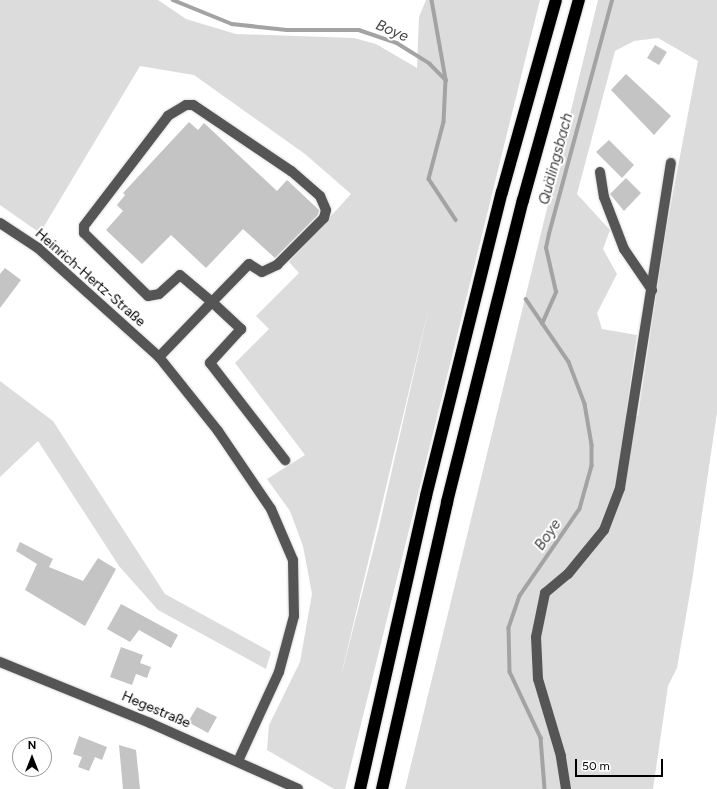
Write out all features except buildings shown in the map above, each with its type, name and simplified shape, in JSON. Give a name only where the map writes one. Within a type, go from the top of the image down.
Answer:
[{"type":"highway","points":[[360,788],[426,496],[502,192],[556,0]]},
{"type":"highway","points":[[382,789],[447,502],[523,200],[579,0]]},
{"type":"street","points":[[159,357],[212,302],[249,264],[262,272],[277,265],[324,218],[325,204],[291,171],[193,105],[186,105],[168,116],[84,226],[84,233],[148,296],[159,294],[180,275],[212,302],[241,329],[210,363],[285,460]]},
{"type":"street","points":[[566,789],[561,756],[538,679],[536,637],[545,593],[568,574],[604,530],[620,488],[671,164]]},
{"type":"street","points":[[600,172],[604,197],[624,249],[652,290]]},
{"type":"street","name":"Heinrich-Hertz-Straße","points":[[0,223],[38,248],[159,357],[218,431],[271,509],[293,560],[294,616],[279,672],[238,761]]},
{"type":"street","name":"Hegestraße","points":[[0,662],[238,761],[298,789]]},
{"type":"shaded area","points":[[0,0],[158,0],[186,19],[236,34],[354,38],[376,44],[417,68],[419,17],[426,0],[540,0],[345,789],[334,789],[267,750],[269,725],[300,662],[312,594],[303,546],[290,511],[267,479],[305,455],[235,363],[269,329],[256,316],[299,273],[289,262],[351,194],[305,154],[194,75],[140,66],[40,233],[0,205]],"holes":[[[429,307],[379,527],[340,680]]]},
{"type":"shaded area","points":[[598,0],[717,0],[717,413],[692,581],[677,668],[668,686],[653,789],[405,789]],"holes":[[[658,38],[698,61],[666,230],[638,416],[626,414],[637,335],[602,329],[597,313],[617,274],[603,249],[610,230],[577,194],[615,51],[634,41]]]},
{"type":"shaded area","points":[[0,381],[53,421],[165,594],[271,652],[266,669],[158,610],[119,566],[38,441],[0,477]]},
{"type":"waterway","name":"Boye","points":[[173,0],[232,24],[287,30],[359,30],[397,43],[430,64],[446,80],[444,122],[429,179],[456,220]]},
{"type":"waterway","points":[[432,0],[446,79]]},
{"type":"waterway","name":"Quälingsbach","points":[[542,324],[556,292],[546,248],[549,234],[612,0]]},
{"type":"waterway","name":"Boye","points":[[526,299],[569,362],[585,404],[592,445],[592,466],[580,509],[520,596],[509,628],[510,672],[541,738],[545,789]]}]
